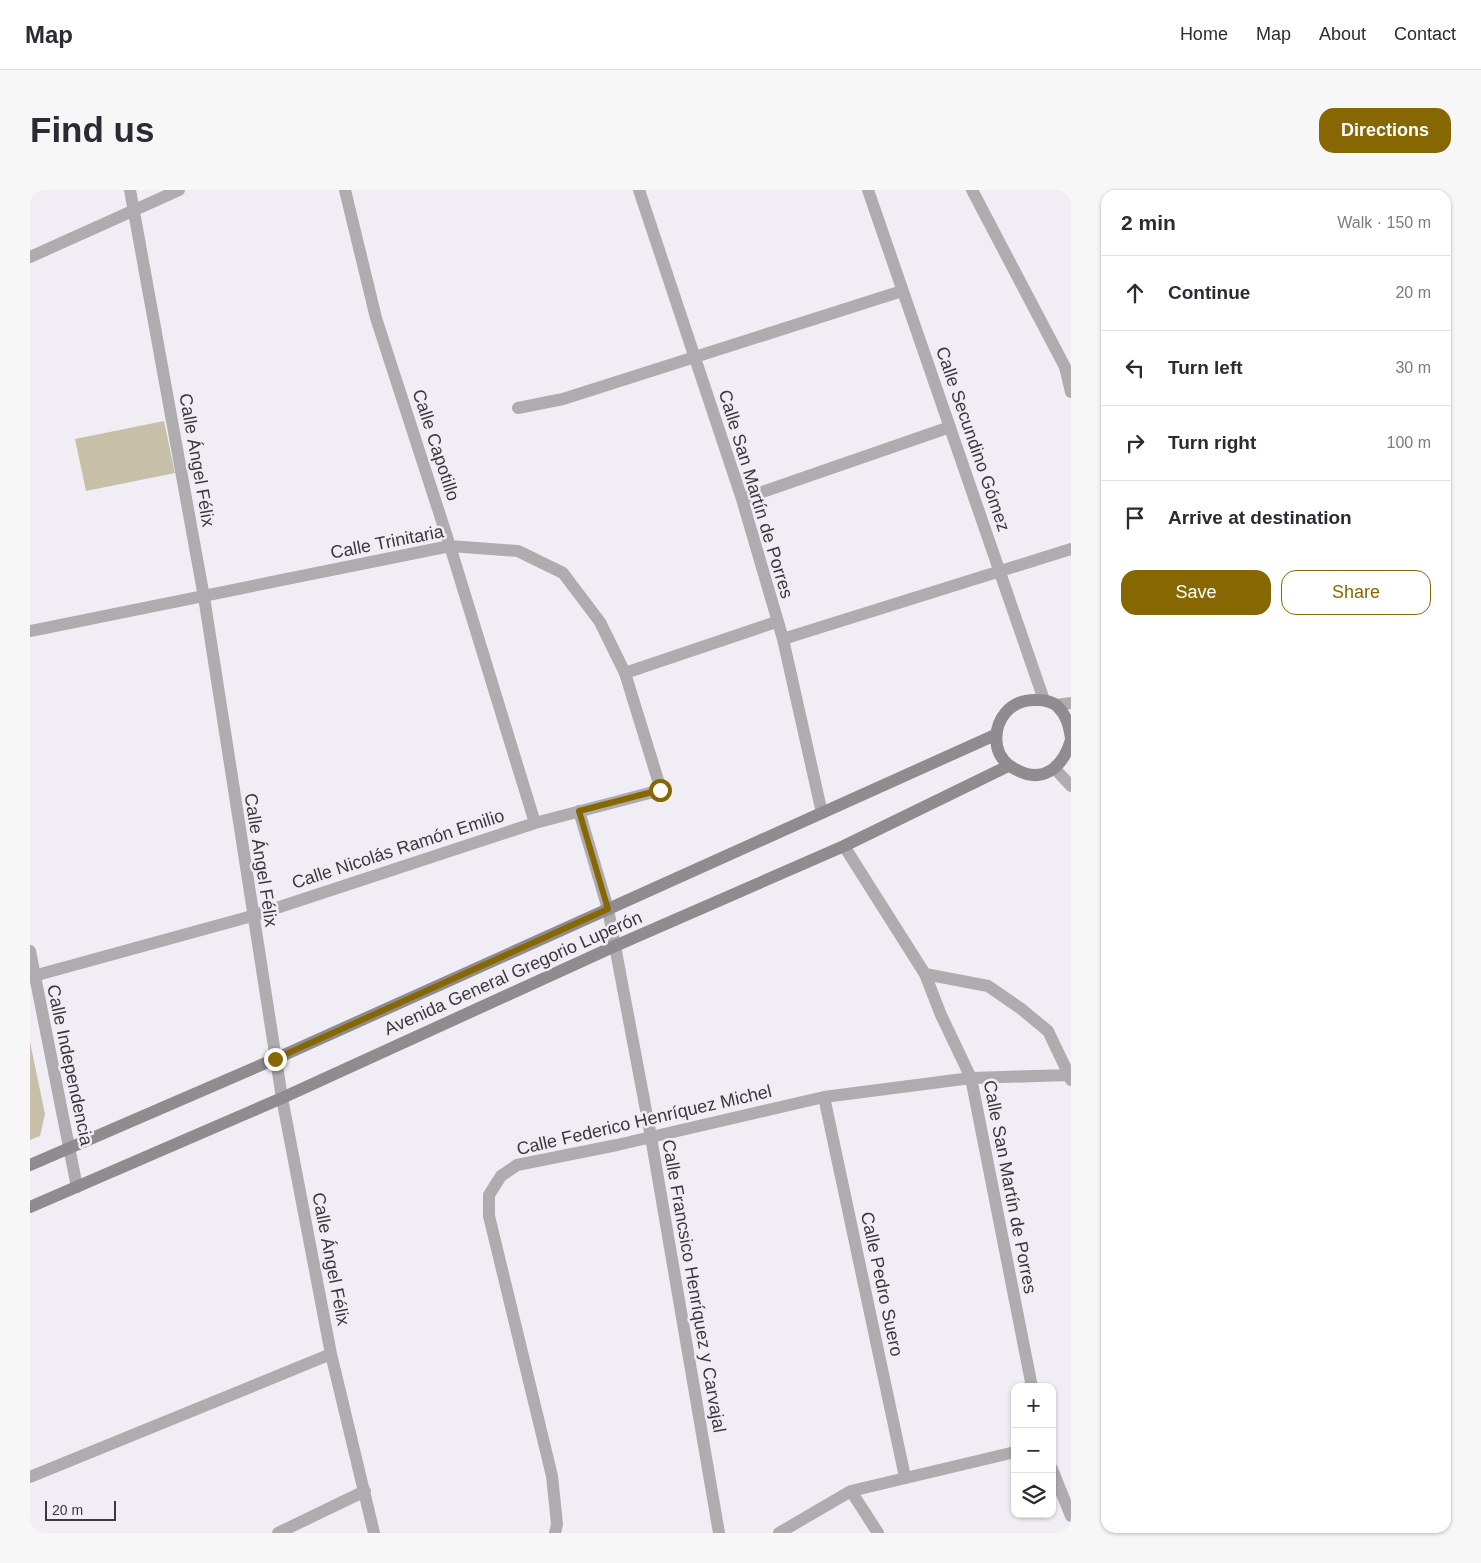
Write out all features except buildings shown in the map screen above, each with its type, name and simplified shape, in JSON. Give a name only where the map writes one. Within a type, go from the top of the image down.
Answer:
[{"type":"main road","points":[[1027,700],[1044,700],[1057,706],[1068,723],[1071,739],[1066,756],[1055,769],[1040,775],[1023,774],[1008,766],[998,752],[995,735],[1000,718],[1011,706],[1027,700]]},
{"type":"main road","name":"Avenida General Gregorio Luperón","points":[[30,1165],[275,1059],[995,735]]},
{"type":"main road","name":"Avenida General Gregorio Luperón","points":[[30,1207],[282,1098],[615,946],[844,846],[1008,766]]},
{"type":"street","name":"Calle Ángel Félix","points":[[130,190],[204,596],[252,916],[282,1098],[331,1354],[374,1533]]},
{"type":"street","points":[[30,257],[134,212],[179,190]]},
{"type":"street","name":"Calle Capotillo","points":[[346,190],[376,318],[450,546],[535,823]]},
{"type":"street","name":"Calle San Martín de Porres","points":[[639,190],[742,499],[776,622],[783,639],[822,813]]},
{"type":"street","name":"Calle Secundino Gómez","points":[[868,190],[1044,700]]},
{"type":"street","points":[[972,190],[1065,366],[1071,392]]},
{"type":"street","points":[[518,408],[563,399],[902,291]]},
{"type":"street","points":[[742,499],[950,427]]},
{"type":"street","name":"Calle Trinitaria","points":[[30,630],[450,546],[518,551],[563,573],[600,622],[625,673]]},
{"type":"street","points":[[783,639],[1071,549]]},
{"type":"street","points":[[625,673],[776,622]]},
{"type":"street","name":"Calle Nicolás Ramón Emilio","points":[[32,976],[252,916],[535,823],[660,790],[625,673]]},
{"type":"street","points":[[1057,706],[1071,702]]},
{"type":"street","points":[[1055,769],[1071,786]]},
{"type":"street","name":"Calle Francsico Henríquez y Carvajal","points":[[579,811],[608,909],[651,1137],[719,1533]]},
{"type":"street","name":"Calle San Martín de Porres","points":[[844,846],[925,974],[941,1015],[971,1078],[1031,1383]]},
{"type":"street","name":"Calle Independencia","points":[[30,951],[32,976],[70,1148],[76,1187]]},
{"type":"street","points":[[925,974],[988,986],[1020,1008],[1048,1031],[1070,1077]]},
{"type":"street","name":"Calle Federico Henríquez Michel","points":[[555,1533],[552,1476],[489,1216],[489,1194],[501,1176],[517,1165],[651,1137],[824,1097],[971,1078],[1070,1077]]},
{"type":"street","name":"Calle Pedro Suero","points":[[824,1097],[905,1477]]},
{"type":"street","points":[[30,1477],[331,1354]]},
{"type":"street","points":[[779,1533],[851,1491],[1011,1453]]},
{"type":"street","points":[[1054,1473],[1071,1516]]},
{"type":"street","points":[[851,1491],[878,1533]]},
{"type":"street","points":[[278,1533],[365,1492]]},
{"type":"shaded area","points":[[164,421],[175,473],[86,491],[75,439]]},
{"type":"shaded area","points":[[30,1042],[45,1114],[40,1136],[30,1140]]},
{"type":"route","points":[[275,1059],[608,909],[579,811],[660,790]]}]
